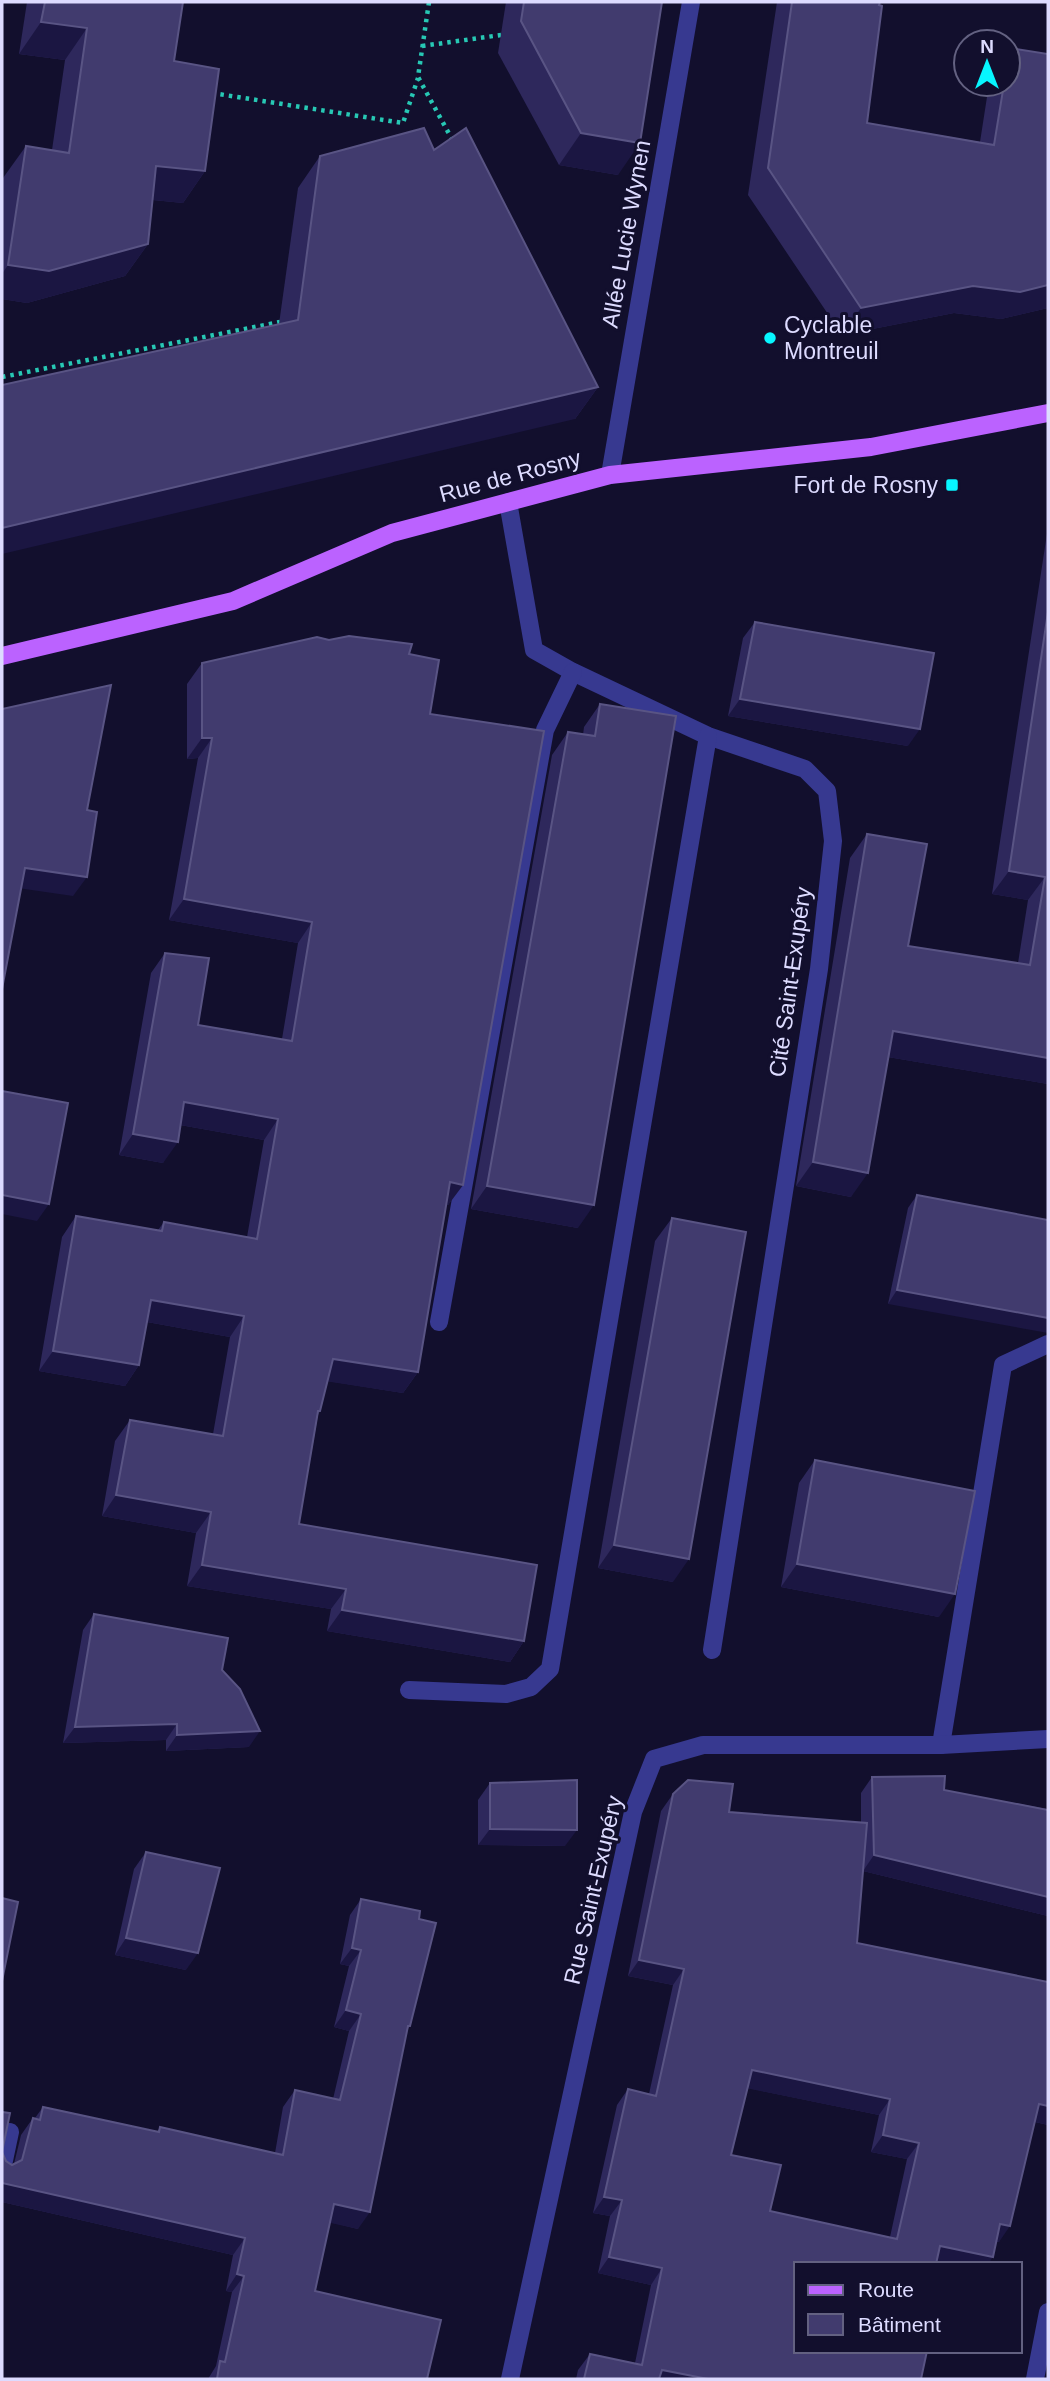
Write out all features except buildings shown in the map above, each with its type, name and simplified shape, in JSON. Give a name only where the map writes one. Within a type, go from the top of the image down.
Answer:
[{"type":"main road","name":"Rue de Rosny","points":[[2,656],[233,601],[392,533],[610,475],[871,447],[1048,413]]},
{"type":"street","name":"Allée Lucie Wynen","points":[[610,475],[691,2]]},
{"type":"street","name":"Cité Saint-Exupéry","points":[[508,502],[534,650],[573,672],[708,736],[805,769],[827,791],[833,841],[819,969],[712,1650]]},
{"type":"street","points":[[439,1322],[545,730],[573,672]]},
{"type":"street","points":[[409,1690],[506,1694],[531,1687],[550,1669],[708,736]]},
{"type":"street","points":[[941,1745],[1003,1366],[1048,1345]]},
{"type":"street","name":"Rue Saint-Exupéry","points":[[510,2379],[633,1812],[654,1759],[703,1745],[941,1745],[1048,1740]]},
{"type":"street","points":[[2,2170],[10,2132]]},
{"type":"street","points":[[1035,2379],[1048,2312]]},
{"type":"path","points":[[205,92],[403,123],[418,77],[429,2]]},
{"type":"path","points":[[422,46],[501,35]]},
{"type":"path","points":[[418,77],[458,150]]},
{"type":"path","points":[[2,377],[280,322]]},
{"type":"place","name":"Cyclable Montreuil","points":[[770,338]]},
{"type":"place","name":"Fort de Rosny","points":[[952,485]]}]
